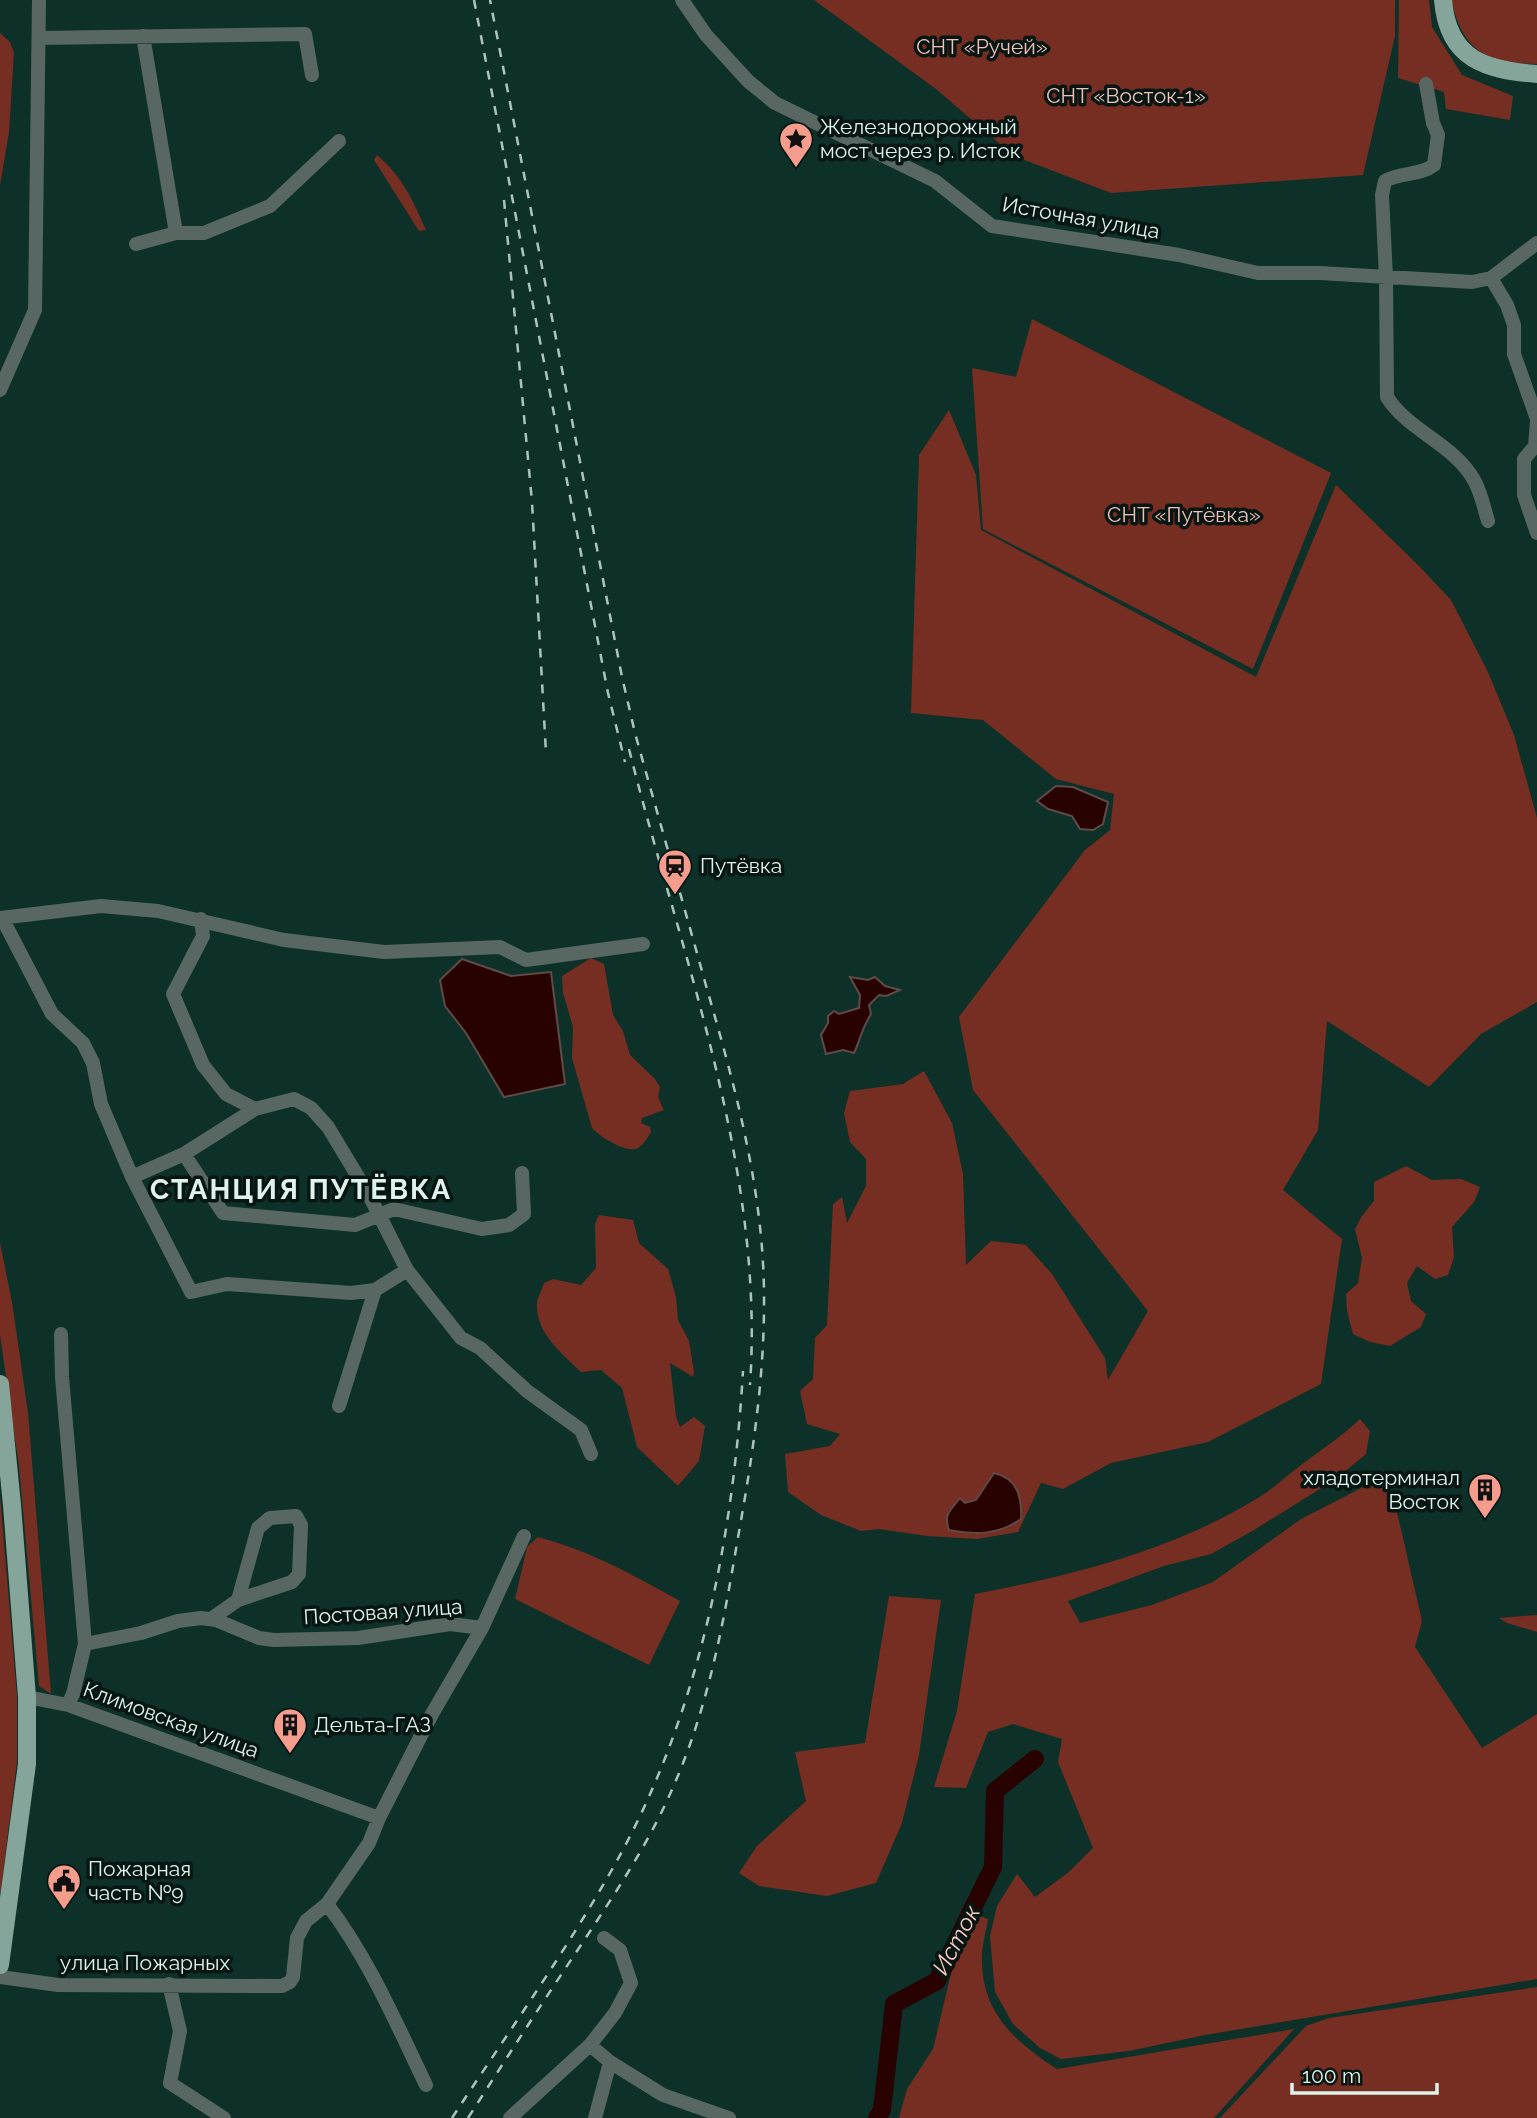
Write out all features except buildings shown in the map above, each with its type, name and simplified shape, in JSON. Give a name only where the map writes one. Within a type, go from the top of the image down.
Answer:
[{"type":"main road","points":[[1443,0],[1454,37],[1470,57],[1493,69],[1537,74]]},
{"type":"main road","points":[[0,1384],[27,1697],[27,1764],[0,1965]]},
{"type":"street","points":[[0,390],[35,310],[39,0]]},
{"type":"street","name":"Источная улица","points":[[682,0],[706,35],[739,71],[775,103],[935,181],[992,226],[1179,255],[1258,273],[1320,273],[1472,282],[1495,275]]},
{"type":"street","points":[[40,38],[305,34],[312,75]]},
{"type":"street","points":[[143,36],[176,233]]},
{"type":"street","points":[[1426,84],[1433,123],[1438,135],[1434,165],[1428,169],[1393,176],[1385,181],[1382,195],[1387,397],[1395,411],[1454,457],[1473,479],[1488,522]]},
{"type":"street","points":[[136,244],[176,233],[204,233],[270,206],[339,141]]},
{"type":"street","points":[[1537,243],[1495,275],[1514,326],[1514,354],[1537,420],[1535,446],[1524,459],[1524,495],[1537,533]]},
{"type":"street","points":[[407,1270],[375,1290],[351,1293],[227,1284],[191,1292],[132,1177],[101,1104],[93,1063],[83,1043],[52,1014],[1,918],[101,906],[158,911],[284,940],[384,953],[500,947],[526,960],[643,944]]},
{"type":"street","points":[[201,919],[203,936],[173,994],[203,1065],[226,1094],[255,1109]]},
{"type":"street","points":[[132,1177],[184,1154],[255,1109],[294,1099],[311,1108],[328,1127],[352,1164],[407,1270],[461,1338],[480,1348],[527,1391],[581,1430],[591,1454]]},
{"type":"street","points":[[184,1154],[223,1213],[355,1225],[394,1209],[482,1228],[509,1224],[524,1214],[522,1173]]},
{"type":"street","points":[[339,1406],[375,1290]]},
{"type":"street","points":[[61,1334],[62,1377],[85,1644],[68,1705]]},
{"type":"street","points":[[211,1619],[238,1600],[297,1578],[301,1525],[299,1518],[270,1518],[258,1528],[238,1600]]},
{"type":"street","points":[[426,2085],[350,1934],[327,1905],[369,1843],[432,1714],[482,1628],[524,1536]]},
{"type":"street","name":"Постовая улица","points":[[85,1644],[131,1635],[178,1621],[211,1619],[259,1638],[274,1640],[358,1638],[450,1624],[482,1628]]},
{"type":"street","name":"Климовская улица","points":[[27,1697],[68,1705],[379,1818]]},
{"type":"street","name":"улица Пожарных","points":[[0,1977],[58,1984],[282,1986],[293,1977],[297,1937],[306,1921],[327,1905]]},
{"type":"street","points":[[510,2118],[590,2045],[615,2013],[631,1983],[620,1950],[604,1938]]},
{"type":"street","points":[[169,1984],[180,2031],[170,2083],[224,2118]]},
{"type":"street","points":[[590,2045],[610,2062],[663,2095],[729,2118]]},
{"type":"street","points":[[595,2118],[610,2062]]},
{"type":"green space","name":"СНТ «Восток-1»","points":[[814,0],[1395,0],[1395,36],[1363,175],[1111,193],[1014,156],[936,89]]},
{"type":"green space","points":[[1399,0],[1429,0],[1432,27],[1462,75],[1513,96],[1510,120],[1446,109],[1444,92],[1398,78]]},
{"type":"green space","points":[[1451,0],[1537,0],[1537,64],[1503,61],[1479,51],[1463,32]]},
{"type":"green space","points":[[0,33],[10,42],[14,52],[9,132],[0,186]]},
{"type":"green space","points":[[377,155],[400,180],[426,230],[419,231],[374,160]]},
{"type":"green space","name":"СНТ «Путёвка»","points":[[1032,319],[1331,473],[1253,669],[983,529],[972,368],[1016,377]]},
{"type":"green space","points":[[949,410],[976,475],[981,530],[1256,677],[1336,485],[1451,600],[1488,672],[1514,735],[1537,818],[1537,1002],[1481,1034],[1429,1087],[1327,1021],[1318,1130],[1283,1190],[1342,1239],[1321,1384],[1208,1442],[1111,1463],[1063,1489],[1041,1483],[1018,1532],[977,1539],[879,1529],[861,1531],[821,1515],[788,1492],[785,1454],[830,1446],[840,1434],[807,1424],[800,1391],[813,1379],[815,1338],[827,1325],[833,1204],[842,1197],[847,1223],[866,1186],[866,1159],[850,1142],[844,1113],[850,1091],[903,1084],[924,1071],[952,1123],[963,1174],[966,1265],[991,1241],[1026,1245],[1052,1274],[1105,1358],[1108,1380],[1148,1311],[973,1090],[959,1017],[1085,850],[1110,830],[1114,794],[1056,779],[983,720],[911,713],[919,455]],"holes":[[[994,1473],[974,1535],[948,1511],[960,1498],[965,1503],[976,1500]]]},
{"type":"green space","points":[[591,958],[604,964],[613,1015],[623,1031],[630,1055],[660,1087],[658,1097],[664,1110],[642,1118],[641,1123],[650,1127],[651,1132],[643,1144],[635,1149],[612,1143],[592,1128],[572,1058],[573,1027],[563,993],[562,976]]},
{"type":"green space","points":[[1406,1166],[1432,1180],[1461,1179],[1480,1187],[1474,1202],[1452,1227],[1454,1257],[1448,1275],[1435,1279],[1417,1266],[1407,1283],[1411,1301],[1426,1314],[1421,1327],[1390,1346],[1370,1342],[1353,1334],[1346,1294],[1358,1283],[1362,1258],[1355,1229],[1374,1201],[1374,1182]]},
{"type":"green space","points":[[599,1215],[633,1220],[639,1243],[668,1269],[676,1297],[678,1320],[689,1341],[693,1377],[670,1363],[676,1417],[680,1427],[694,1417],[705,1426],[699,1461],[678,1486],[637,1447],[622,1388],[601,1370],[581,1372],[552,1342],[540,1324],[537,1302],[544,1283],[553,1279],[581,1285],[596,1268],[595,1224]]},
{"type":"green space","points":[[0,1243],[12,1302],[28,1413],[51,1694],[39,1686],[19,1466],[0,1335]]},
{"type":"green space","points":[[1360,1419],[1370,1431],[1366,1454],[1336,1479],[1211,1554],[1164,1566],[1068,1601],[1080,1623],[1152,1605],[1213,1582],[1301,1519],[1375,1481],[1393,1496],[1400,1525],[1422,1621],[1415,1647],[1482,1748],[1537,1714],[1537,1979],[1205,2035],[1129,2051],[1061,2059],[1040,2048],[1013,2024],[995,1992],[990,1936],[997,1906],[1017,1874],[1035,1897],[1069,1872],[1093,1848],[1058,1762],[1062,1739],[1013,1724],[988,1732],[966,1788],[934,1787],[957,1711],[975,1594],[1121,1559],[1191,1533],[1264,1494]]},
{"type":"green space","points":[[0,1496],[17,1696],[17,1762],[0,1896]]},
{"type":"green space","points":[[538,1537],[594,1557],[680,1601],[649,1665],[515,1599],[527,1547]]},
{"type":"green space","points":[[889,1596],[941,1600],[919,1755],[902,1823],[876,1883],[827,1896],[759,1886],[739,1873],[757,1846],[806,1801],[795,1752],[865,1743]]},
{"type":"green space","points":[[1537,1615],[1537,1632],[1499,1618]]},
{"type":"green space","points":[[966,1911],[988,1919],[982,1962],[984,1981],[996,2012],[1016,2038],[1057,2069],[1294,2029],[1214,2118],[899,2118],[907,2089],[933,2049]]},
{"type":"green space","points":[[1537,1987],[1537,2118],[1220,2118],[1306,2026],[1329,2018]]},
{"type":"shaded area","points":[[1056,786],[1073,787],[1108,802],[1103,824],[1093,830],[1080,829],[1072,816],[1048,809],[1037,801]]},
{"type":"shaded area","points":[[462,959],[511,976],[551,972],[565,1084],[504,1097],[466,1033],[445,1006],[440,980]]},
{"type":"shaded area","points":[[850,977],[868,980],[875,977],[885,986],[900,990],[886,996],[879,995],[869,1005],[871,1014],[854,1053],[843,1050],[826,1054],[821,1035],[828,1023],[828,1016],[834,1011],[839,1014],[859,1008],[860,995]]},
{"type":"shaded area","points":[[994,1473],[1008,1479],[1017,1490],[1021,1519],[995,1531],[968,1533],[949,1530],[947,1516],[960,1498],[965,1503],[976,1500]]},
{"type":"waterway","name":"Исток","points":[[877,2118],[882,2110],[894,2004],[937,1981],[993,1867],[995,1791],[1035,1759]]},
{"type":"railway","points":[[474,0],[608,693],[625,762]]},
{"type":"railway","points":[[468,2118],[629,1870],[664,1807],[686,1756],[713,1666],[732,1574],[748,1481],[764,1324],[758,1213],[745,1135],[622,677],[490,0]]},
{"type":"railway","points":[[504,200],[532,502],[546,753]]},
{"type":"railway","points":[[629,749],[715,1063],[732,1143],[745,1223],[751,1304],[750,1385]]},
{"type":"railway","points":[[452,2118],[592,1904],[640,1815],[666,1755],[688,1694],[719,1566],[730,1501],[743,1371]]},
{"type":"place","name":"Железнодорожный мост через р. Исток","points":[[796,169]]},
{"type":"place","name":"Путёвка","points":[[675,896]]},
{"type":"place","name":"хладотерминал Восток","points":[[1485,1520]]},
{"type":"place","name":"Дельта-ГАЗ","points":[[290,1755]]},
{"type":"place","name":"Пожарная часть №9","points":[[64,1911]]},
{"type":"district","name":"СТАНЦИЯ ПУТЁВКА","points":[[301,1189]]},
{"type":"park label","name":"СНТ «Ручей»","points":[[982,47]]}]
